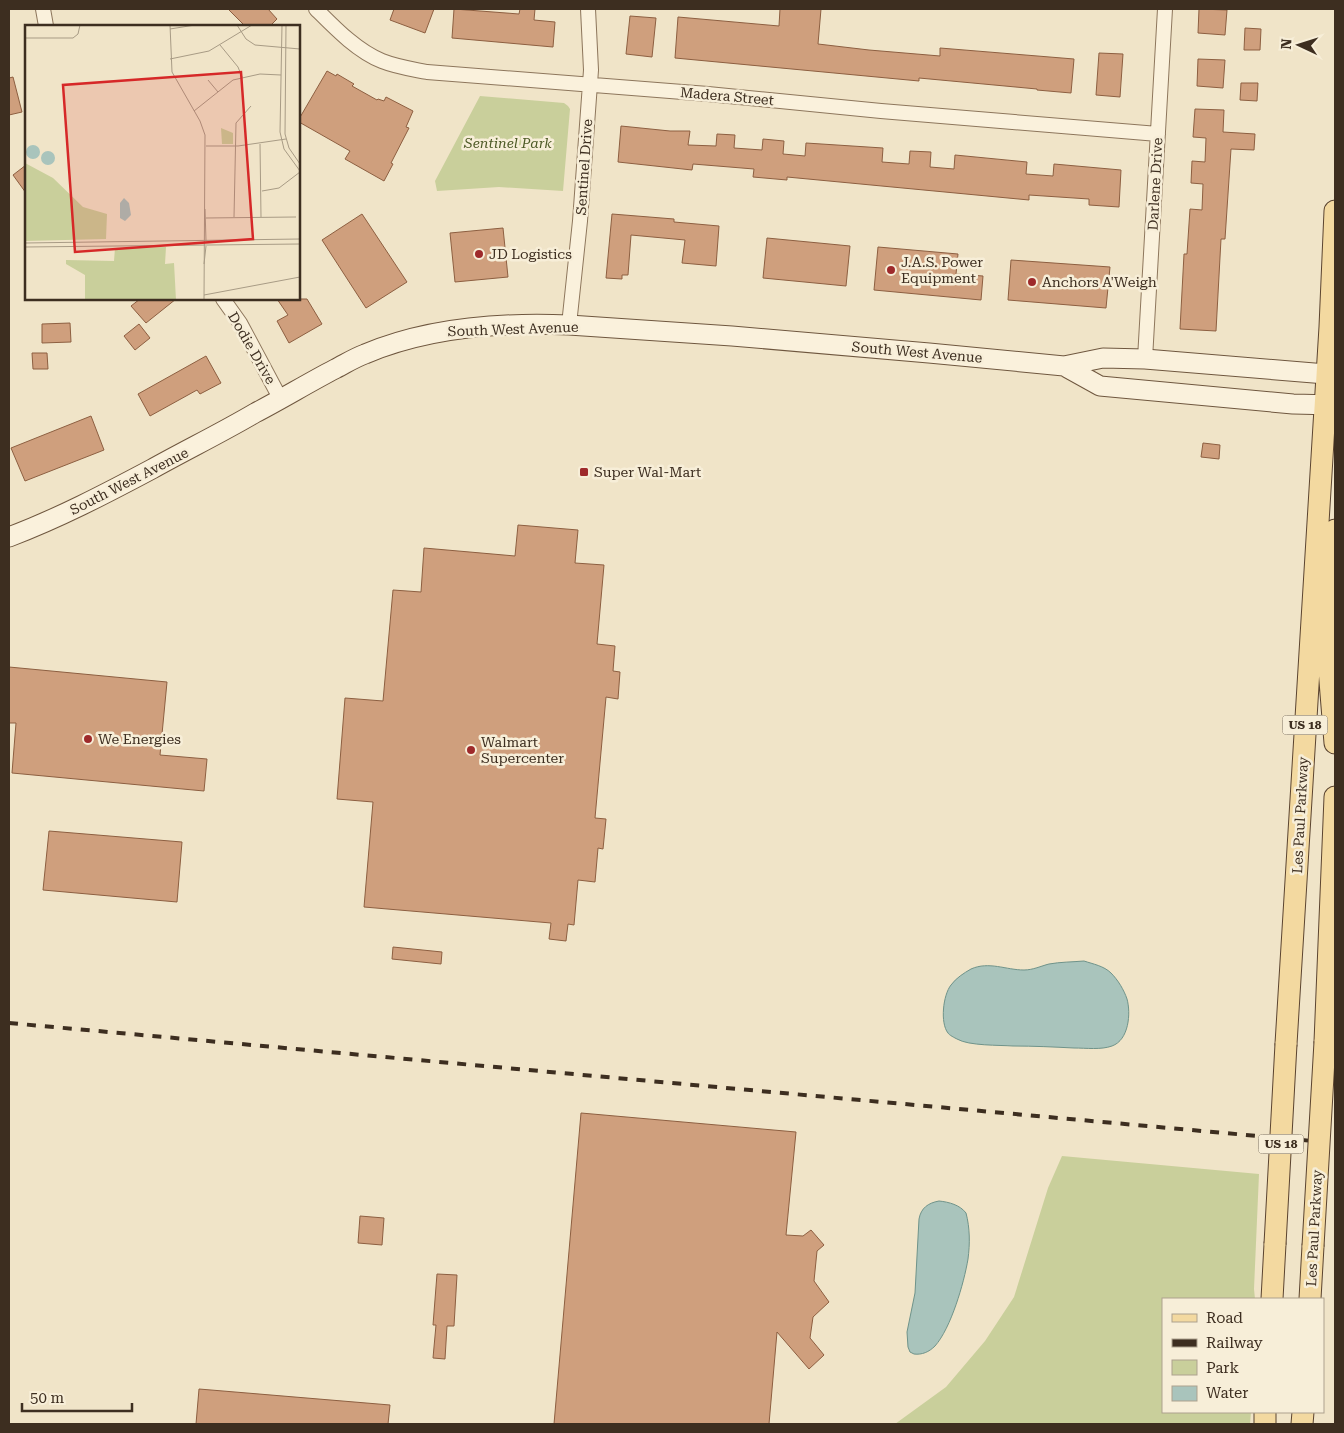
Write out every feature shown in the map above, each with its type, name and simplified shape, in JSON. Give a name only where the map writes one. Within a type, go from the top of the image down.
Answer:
[{"type":"main road","name":"Les Paul Parkway","points":[[1272,1298],[1286,1044],[1332,378],[1330,327],[1335,211]]},
{"type":"main road","points":[[1335,530],[1327,644],[1335,743]]},
{"type":"main road","name":"Les Paul Parkway","points":[[1310,1298],[1325,1042],[1335,797]]},
{"type":"street","points":[[43,9],[46,25]]},
{"type":"street","name":"Madera Street","points":[[316,9],[349,41],[365,52],[381,61],[402,68],[443,74],[708,94],[881,111],[1158,134]]},
{"type":"street","name":"Sentinel Drive","points":[[569,325],[580,221],[591,70],[588,9]]},
{"type":"street","name":"Darlene Drive","points":[[1145,359],[1165,9]]},
{"type":"street","name":"Dodie Drive","points":[[224,300],[240,322],[280,398]]},
{"type":"street","name":"South West Avenue","points":[[9,537],[34,528],[91,502],[364,354],[439,332],[482,327],[569,325],[739,337],[1064,366],[1103,358],[1145,359],[1332,378]]},
{"type":"street","name":"South West Avenue","points":[[1064,366],[1100,386],[1292,404],[1330,405]]},
{"type":"green space","name":"Sentinel Park","points":[[480,96],[564,103],[568,106],[570,109],[563,191],[499,187],[437,191],[435,181]]},
{"type":"green space","points":[[1062,1156],[1259,1174],[1255,1298],[1162,1298],[1162,1413],[1251,1413],[1250,1424],[895,1424],[946,1387],[985,1341],[1014,1297],[1048,1188]]},
{"type":"water","points":[[1084,961],[1102,967],[1111,973],[1127,999],[1129,1011],[1127,1026],[1118,1043],[1103,1048],[1013,1046],[976,1044],[956,1039],[949,1034],[943,1016],[946,995],[953,982],[971,969],[991,966],[1027,970],[1053,963]]},
{"type":"water","points":[[939,1201],[954,1204],[966,1213],[969,1236],[968,1259],[956,1305],[941,1338],[928,1351],[914,1354],[910,1352],[908,1347],[907,1332],[915,1293],[919,1219],[921,1212],[926,1207]]},
{"type":"building","points":[[228,9],[268,9],[277,19],[271,25],[244,25]]},
{"type":"building","points":[[394,9],[434,9],[425,33],[390,20]]},
{"type":"building","points":[[454,9],[519,14],[520,9],[535,9],[534,20],[555,22],[553,47],[452,38]]},
{"type":"building","points":[[780,9],[821,9],[818,44],[940,56],[940,48],[1074,59],[1071,93],[919,78],[919,81],[675,58],[678,17],[779,26]]},
{"type":"building","points":[[1199,9],[1227,10],[1225,35],[1198,33]]},
{"type":"building","points":[[630,16],[656,18],[652,57],[626,54]]},
{"type":"building","points":[[1245,28],[1261,29],[1260,50],[1244,50]]},
{"type":"building","points":[[1099,53],[1123,54],[1120,97],[1096,95]]},
{"type":"building","points":[[1198,59],[1225,60],[1223,88],[1197,86]]},
{"type":"building","points":[[327,71],[336,76],[337,74],[354,84],[352,86],[377,100],[384,101],[386,97],[413,111],[406,127],[409,128],[384,181],[345,159],[350,151],[300,123],[300,117]]},
{"type":"building","points":[[13,77],[22,112],[9,115],[9,78]]},
{"type":"building","points":[[1241,83],[1258,83],[1257,101],[1240,100]]},
{"type":"building","points":[[1195,109],[1224,110],[1223,132],[1255,134],[1254,150],[1231,149],[1225,239],[1221,239],[1216,331],[1180,329],[1184,254],[1187,254],[1190,209],[1202,210],[1203,184],[1191,183],[1192,161],[1205,162],[1206,138],[1193,137]]},
{"type":"building","points":[[621,126],[690,131],[688,145],[716,146],[717,134],[735,135],[734,148],[762,150],[763,139],[784,141],[783,154],[805,156],[806,143],[883,148],[882,162],[909,164],[910,151],[931,152],[930,167],[954,169],[955,155],[1027,162],[1026,174],[1053,176],[1054,164],[1121,170],[1119,207],[1089,205],[1089,199],[1029,195],[1029,200],[787,177],[787,180],[753,177],[754,169],[693,164],[692,170],[618,162]]},
{"type":"building","points":[[25,166],[25,192],[13,175]]},
{"type":"building","points":[[362,214],[407,282],[366,308],[322,240]]},
{"type":"building","points":[[612,214],[674,219],[674,222],[719,226],[716,266],[682,263],[685,240],[631,235],[628,275],[622,275],[622,279],[606,278]]},
{"type":"building","name":"JD Logistics","points":[[503,228],[508,277],[455,282],[450,233]]},
{"type":"building","points":[[767,238],[850,246],[846,286],[763,278]]},
{"type":"building","points":[[878,247],[958,254],[956,274],[983,276],[981,300],[874,290]]},
{"type":"building","points":[[1011,260],[1110,267],[1106,308],[1008,300]]},
{"type":"building","points":[[307,299],[322,324],[289,343],[277,321],[288,315],[278,300]]},
{"type":"building","points":[[139,300],[175,300],[146,323],[131,306]]},
{"type":"building","points":[[70,323],[71,342],[42,343],[42,324]]},
{"type":"building","points":[[139,324],[150,338],[135,350],[124,336]]},
{"type":"building","points":[[32,353],[47,353],[48,369],[33,369]]},
{"type":"building","points":[[206,356],[221,383],[200,394],[197,390],[150,416],[138,394]]},
{"type":"building","points":[[91,416],[104,450],[25,481],[11,448]]},
{"type":"building","points":[[1203,443],[1220,445],[1219,459],[1201,457]]},
{"type":"building","name":"Walmart Supercenter","points":[[518,525],[578,530],[575,563],[604,565],[597,644],[615,646],[613,671],[620,672],[618,699],[606,697],[595,818],[606,819],[603,849],[598,848],[595,882],[578,880],[574,925],[568,924],[566,941],[549,939],[551,923],[364,907],[373,802],[337,799],[345,698],[383,701],[393,590],[421,592],[424,548],[515,556]]},
{"type":"building","name":"We Energies","points":[[9,667],[167,682],[160,755],[207,759],[204,791],[12,773],[16,723],[9,723]]},
{"type":"building","points":[[49,831],[182,842],[177,902],[43,890]]},
{"type":"building","points":[[393,947],[442,952],[441,964],[392,959]]},
{"type":"building","points":[[581,1113],[796,1132],[786,1235],[803,1236],[811,1230],[824,1245],[817,1251],[814,1281],[829,1302],[813,1317],[810,1338],[824,1355],[809,1369],[777,1332],[769,1424],[554,1424]]},
{"type":"building","points":[[360,1216],[384,1218],[382,1245],[358,1243]]},
{"type":"building","points":[[437,1274],[457,1275],[454,1326],[447,1326],[445,1359],[433,1358],[436,1325],[433,1325]]},
{"type":"building","points":[[199,1389],[390,1405],[388,1424],[196,1424]]},
{"type":"railway","points":[[9,1023],[1335,1143]]},
{"type":"place","name":"JD Logistics","points":[[479,254]]},
{"type":"place","name":"J.A.S. Power Equipment","points":[[891,270]]},
{"type":"place","name":"Anchors A'Weigh","points":[[1032,282]]},
{"type":"place","name":"Super Wal-Mart","points":[[584,472]]},
{"type":"place","name":"We Energies","points":[[88,739]]},
{"type":"place","name":"Walmart Supercenter","points":[[471,750]]}]
